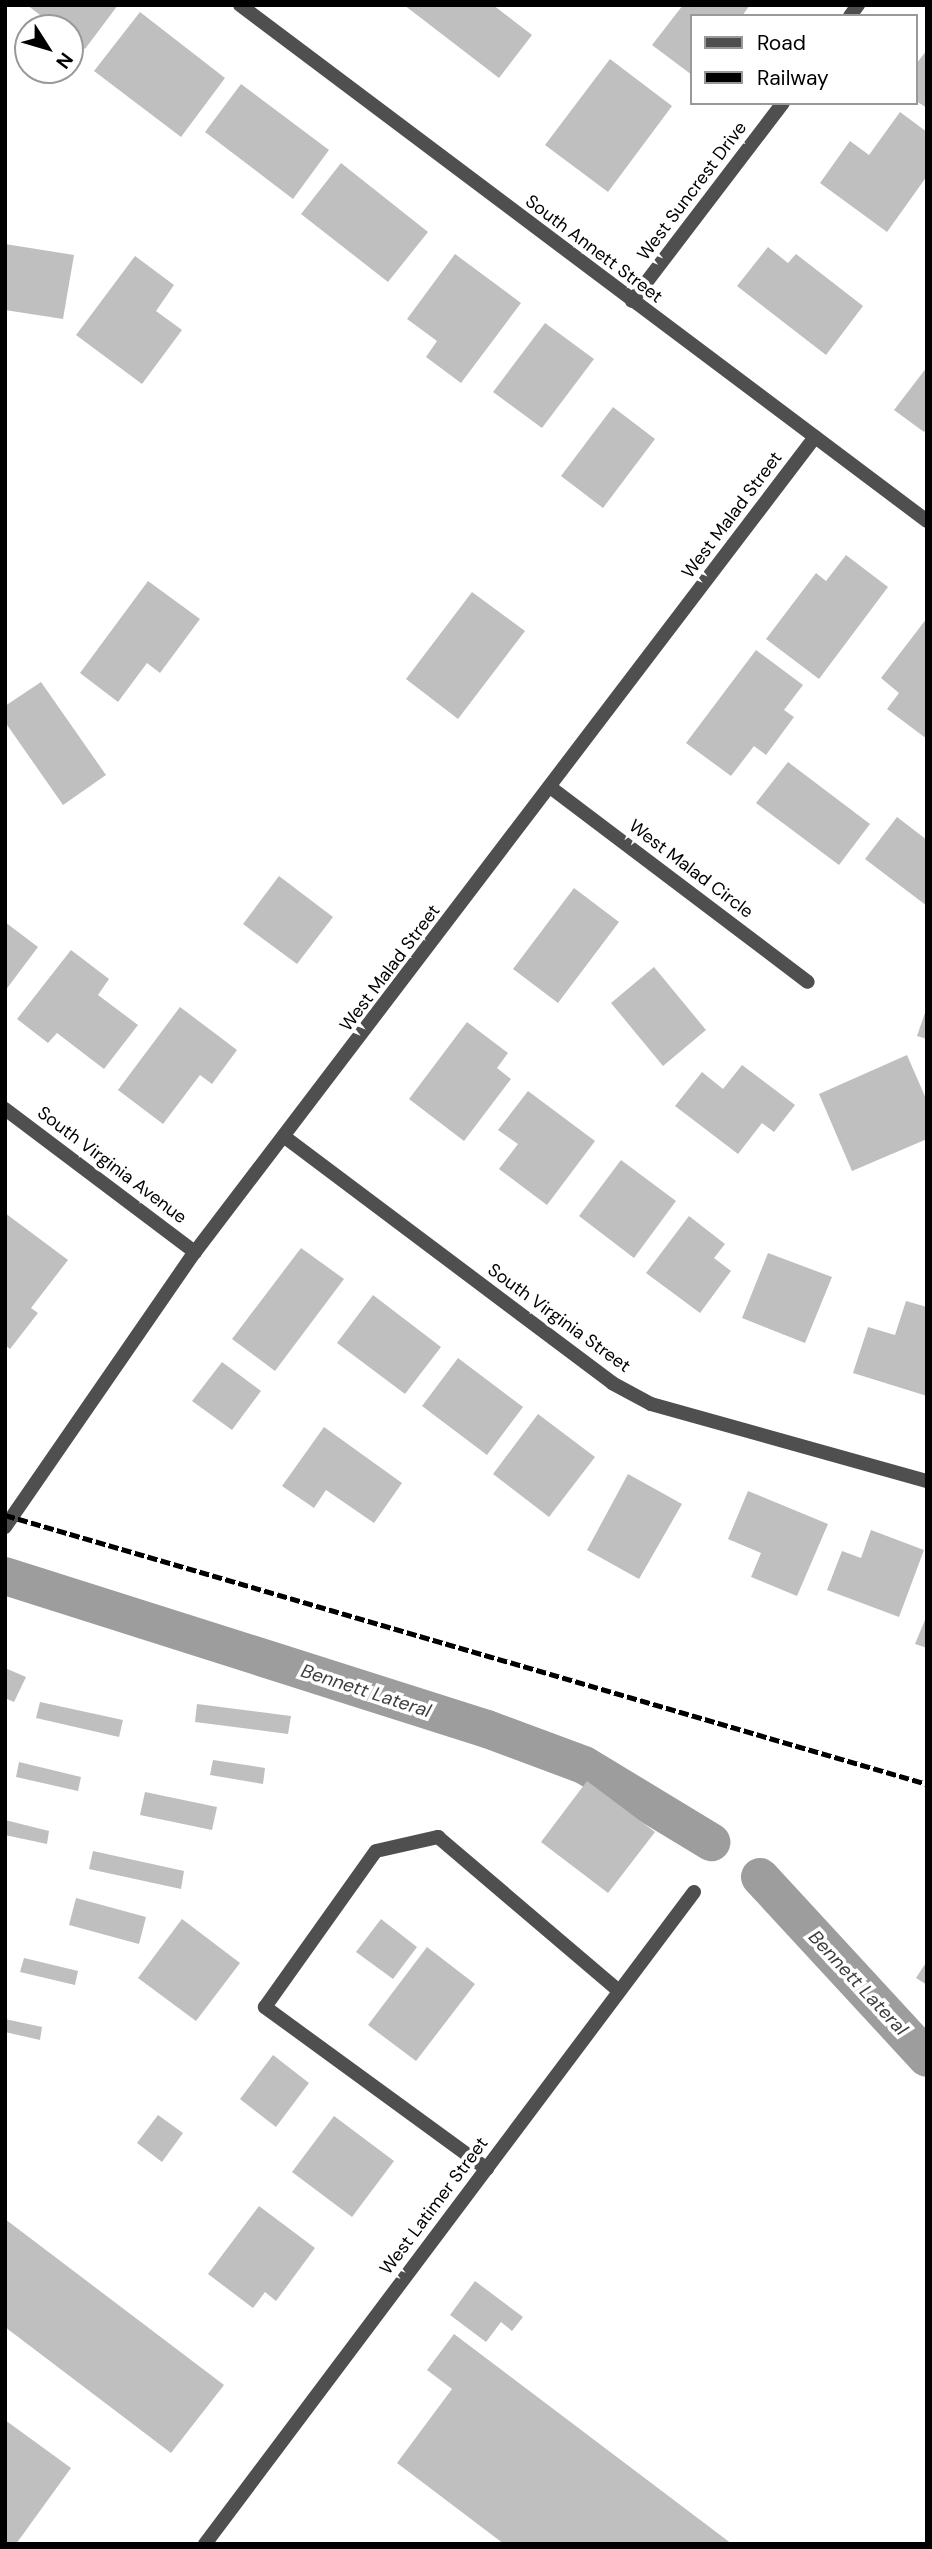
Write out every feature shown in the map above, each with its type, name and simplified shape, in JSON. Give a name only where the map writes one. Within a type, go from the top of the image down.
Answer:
[{"type":"street","name":"South Annett Street","points":[[240,5],[632,301],[924,514]]},
{"type":"street","name":"West Suncrest Drive","points":[[632,301],[781,105]]},
{"type":"street","name":"West Malad Street","points":[[5,1527],[195,1252],[286,1138],[815,437]]},
{"type":"street","name":"West Malad Circle","points":[[550,788],[808,982]]},
{"type":"street","name":"South Virginia Avenue","points":[[5,1109],[195,1252]]},
{"type":"street","name":"South Virginia Street","points":[[286,1138],[612,1383],[652,1404],[927,1481]]},
{"type":"street","points":[[487,2169],[264,2007],[376,1851],[438,1837],[620,1991]]},
{"type":"street","name":"West Latimer Street","points":[[205,2544],[694,1892]]},
{"type":"building","points":[[27,5],[118,5],[85,49],[84,14],[39,14]]},
{"type":"building","points":[[404,5],[493,5],[532,35],[499,78]]},
{"type":"building","points":[[683,5],[750,5],[743,14],[690,14],[690,74],[652,45]]},
{"type":"building","points":[[140,12],[225,78],[181,137],[94,71]]},
{"type":"building","points":[[927,50],[927,108],[918,102],[918,61]]},
{"type":"building","points":[[610,59],[672,106],[608,192],[545,145]]},
{"type":"building","points":[[241,84],[329,150],[293,199],[205,132]]},
{"type":"building","points":[[900,112],[927,132],[927,176],[887,232],[820,183],[850,141],[869,155]]},
{"type":"building","points":[[341,163],[428,232],[388,282],[301,214]]},
{"type":"building","points":[[5,244],[74,255],[63,319],[5,310]]},
{"type":"building","points":[[768,247],[788,263],[796,254],[863,306],[826,355],[737,286]]},
{"type":"building","points":[[455,254],[521,303],[461,383],[426,357],[437,341],[407,319]]},
{"type":"building","points":[[135,256],[174,285],[156,311],[182,330],[142,384],[76,335]]},
{"type":"building","points":[[545,323],[594,359],[542,428],[493,392]]},
{"type":"building","points":[[927,367],[927,428],[924,432],[894,410]]},
{"type":"building","points":[[613,407],[655,439],[603,508],[561,476]]},
{"type":"building","points":[[846,555],[888,587],[819,679],[766,639],[816,573],[826,581]]},
{"type":"building","points":[[148,581],[200,619],[160,673],[147,663],[118,702],[80,673]]},
{"type":"building","points":[[472,592],[525,631],[458,719],[406,679]]},
{"type":"building","points":[[927,618],[927,739],[887,709],[899,693],[881,678]]},
{"type":"building","points":[[756,650],[803,685],[784,710],[794,717],[766,755],[754,746],[731,776],[686,743]]},
{"type":"building","points":[[41,682],[106,775],[63,805],[5,722],[5,706]]},
{"type":"building","points":[[788,762],[870,824],[839,865],[756,803]]},
{"type":"building","points":[[897,817],[927,840],[927,906],[865,859]]},
{"type":"building","points":[[279,876],[333,917],[297,964],[243,924]]},
{"type":"building","points":[[574,888],[619,922],[558,1003],[513,969]]},
{"type":"building","points":[[5,922],[38,947],[5,991]]},
{"type":"building","points":[[71,950],[109,979],[98,995],[138,1025],[104,1069],[57,1033],[48,1043],[17,1019]]},
{"type":"building","points":[[654,967],[706,1030],[663,1066],[611,1003]]},
{"type":"building","points":[[180,1007],[237,1050],[212,1084],[200,1075],[163,1124],[118,1090]]},
{"type":"building","points":[[927,1007],[927,1039],[917,1036]]},
{"type":"building","points":[[467,1022],[508,1053],[497,1068],[511,1079],[464,1141],[409,1099]]},
{"type":"building","points":[[907,1055],[927,1101],[927,1139],[852,1171],[819,1094]]},
{"type":"building","points":[[742,1065],[795,1105],[774,1132],[762,1123],[738,1154],[675,1106],[702,1072],[723,1089]]},
{"type":"building","points":[[528,1091],[595,1141],[547,1205],[499,1169],[518,1144],[498,1130]]},
{"type":"building","points":[[621,1160],[676,1201],[634,1258],[579,1216]]},
{"type":"building","points":[[5,1213],[68,1260],[31,1308],[38,1313],[10,1349],[5,1345]]},
{"type":"building","points":[[689,1216],[725,1244],[714,1258],[731,1271],[700,1313],[646,1273]]},
{"type":"building","points":[[301,1248],[344,1279],[275,1371],[232,1339]]},
{"type":"building","points":[[768,1253],[832,1277],[805,1343],[742,1318]]},
{"type":"building","points":[[373,1295],[441,1347],[405,1394],[337,1343]]},
{"type":"building","points":[[906,1301],[927,1307],[927,1396],[853,1373],[868,1327],[895,1335]]},
{"type":"building","points":[[458,1358],[523,1407],[487,1455],[422,1406]]},
{"type":"building","points":[[222,1362],[261,1391],[232,1430],[192,1401]]},
{"type":"building","points":[[538,1414],[595,1457],[549,1517],[493,1474]]},
{"type":"building","points":[[324,1427],[402,1483],[374,1523],[326,1490],[314,1508],[282,1486]]},
{"type":"building","points":[[628,1474],[682,1504],[639,1579],[587,1550]]},
{"type":"building","points":[[748,1491],[828,1524],[797,1596],[751,1577],[761,1553],[728,1539]]},
{"type":"building","points":[[871,1530],[924,1550],[899,1617],[827,1590],[842,1551],[861,1558]]},
{"type":"building","points":[[927,1615],[927,1648],[915,1644]]},
{"type":"building","points":[[5,1668],[26,1677],[14,1702],[5,1698]]},
{"type":"building","points":[[40,1702],[123,1720],[119,1737],[36,1718]]},
{"type":"building","points":[[197,1704],[291,1716],[288,1734],[195,1722]]},
{"type":"building","points":[[213,1760],[265,1768],[263,1784],[210,1775]]},
{"type":"building","points":[[19,1762],[81,1777],[78,1791],[16,1777]]},
{"type":"building","points":[[587,1781],[655,1832],[608,1893],[541,1842]]},
{"type":"building","points":[[145,1792],[217,1807],[212,1830],[140,1815]]},
{"type":"building","points":[[5,1820],[49,1831],[47,1844],[5,1835]]},
{"type":"building","points":[[93,1851],[184,1871],[181,1889],[89,1869]]},
{"type":"building","points":[[76,1898],[146,1917],[139,1944],[69,1925]]},
{"type":"building","points":[[182,1919],[240,1963],[196,2021],[138,1978]]},
{"type":"building","points":[[381,1919],[417,1947],[393,1979],[356,1952]]},
{"type":"building","points":[[427,1947],[475,1984],[416,2061],[368,2025]]},
{"type":"building","points":[[24,1958],[78,1971],[75,1985],[20,1972]]},
{"type":"building","points":[[927,1961],[927,1985],[916,1978]]},
{"type":"building","points":[[5,2019],[42,2027],[40,2040],[5,2032]]},
{"type":"building","points":[[273,2055],[309,2083],[276,2127],[240,2099]]},
{"type":"building","points":[[158,2115],[183,2133],[162,2162],[137,2143]]},
{"type":"building","points":[[334,2116],[394,2161],[352,2217],[292,2172]]},
{"type":"building","points":[[259,2206],[315,2248],[276,2301],[265,2292],[253,2308],[208,2274]]},
{"type":"building","points":[[5,2219],[224,2385],[171,2453],[5,2327]]},
{"type":"building","points":[[475,2281],[523,2317],[512,2331],[501,2322],[486,2342],[450,2315]]},
{"type":"building","points":[[454,2334],[732,2544],[504,2544],[397,2463],[452,2389],[427,2370]]},
{"type":"building","points":[[5,2420],[71,2468],[16,2544],[5,2544]]},
{"type":"waterway","name":"Bennett Lateral","points":[[5,1576],[487,1729],[584,1765],[711,1842]]},
{"type":"waterway","name":"Bennett Lateral","points":[[760,1877],[927,2058]]},
{"type":"railway","points":[[5,1515],[927,1784]]}]
